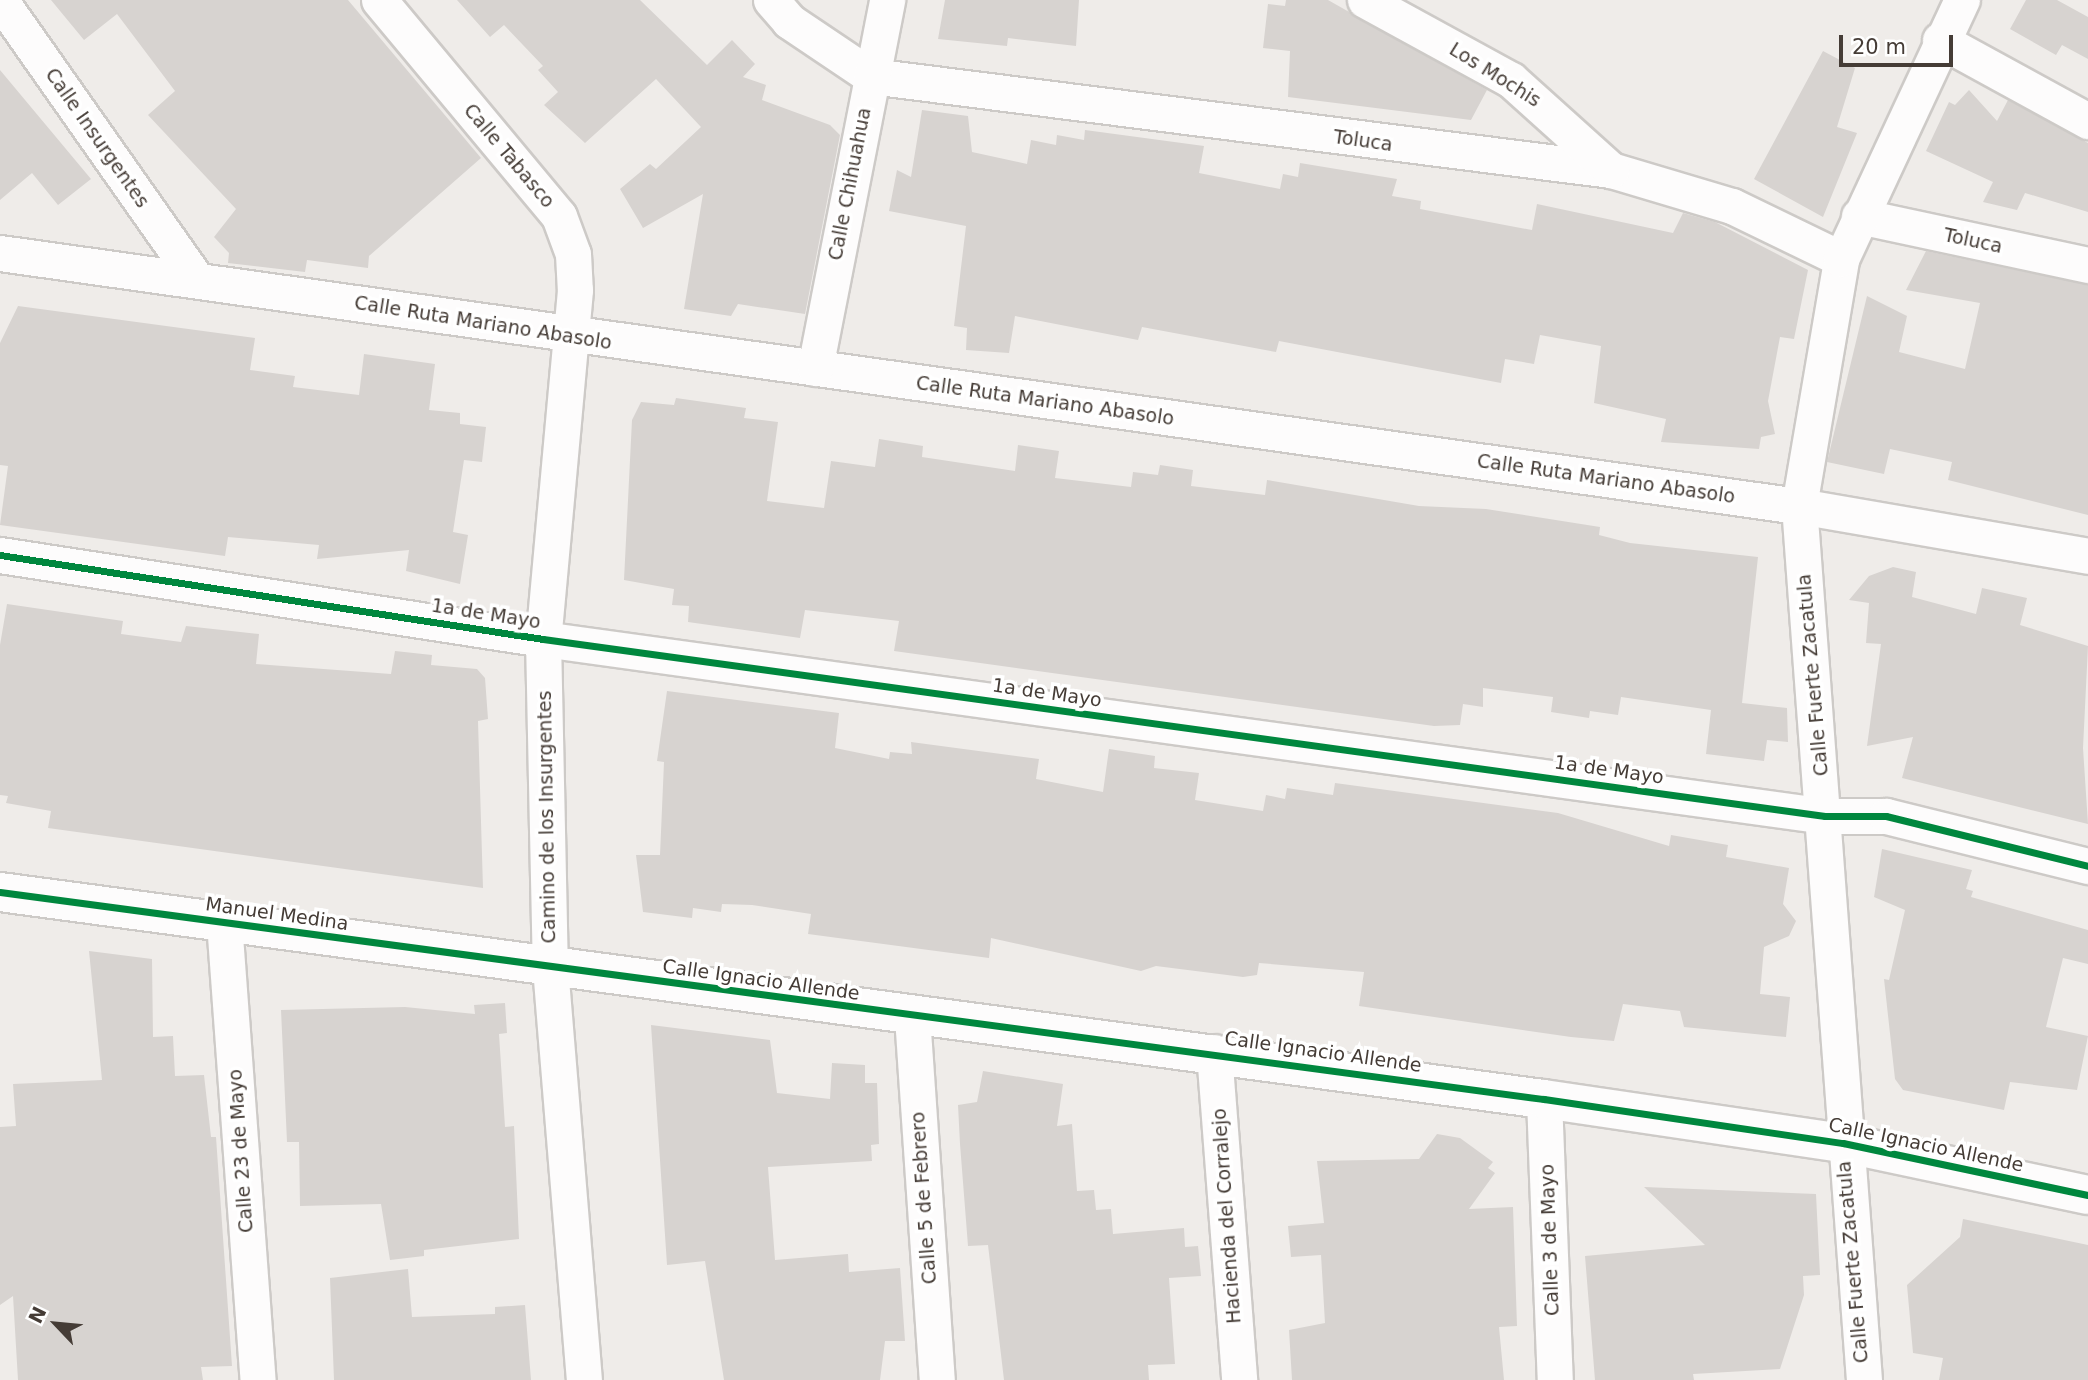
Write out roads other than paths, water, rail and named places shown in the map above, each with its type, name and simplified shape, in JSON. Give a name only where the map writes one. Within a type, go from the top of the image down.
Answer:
[{"type":"street","name":"Calle Insurgentes","points":[[0,0],[194,276]]},
{"type":"street","name":"Calle Tabasco","points":[[379,0],[559,216],[573,254],[570,338]]},
{"type":"street","points":[[771,0],[789,21],[871,76]]},
{"type":"street","name":"Calle Chihuahua","points":[[815,369],[887,0]]},
{"type":"street","name":"Los Mochis","points":[[1365,0],[1511,80],[1611,170]]},
{"type":"street","name":"Calle Fuerte Zacatula","points":[[1864,1380],[1843,1143],[1825,816],[1799,506],[1841,260],[1940,40],[1962,0]]},
{"type":"street","points":[[1940,40],[2088,121]]},
{"type":"street","name":"Toluca","points":[[871,76],[1611,170],[1732,206],[1841,260]]},
{"type":"street","name":"Toluca","points":[[1859,216],[2088,265]]},
{"type":"street","name":"Calle Ruta Mariano Abasolo","points":[[0,253],[194,276],[570,338],[815,369],[1799,506],[2088,556]]},
{"type":"street","name":"Camino de los Insurgentes","points":[[570,338],[543,639],[550,967],[584,1380]]},
{"type":"street","name":"1a de Mayo","points":[[0,555],[543,639],[1825,816],[1886,816],[2088,866]]},
{"type":"street","name":"Manuel Medina","points":[[0,892],[550,967]]},
{"type":"street","name":"Calle 23 de Mayo","points":[[224,922],[258,1380]]},
{"type":"street","name":"Calle Ignacio Allende","points":[[550,967],[912,1016],[1214,1052],[1843,1143],[2088,1195]]},
{"type":"street","name":"Calle 5 de Febrero","points":[[912,1016],[937,1380]]},
{"type":"street","name":"Hacienda del Corralejo","points":[[1214,1052],[1239,1380]]},
{"type":"street","name":"Calle 3 de Mayo","points":[[1544,1099],[1555,1380]]}]
